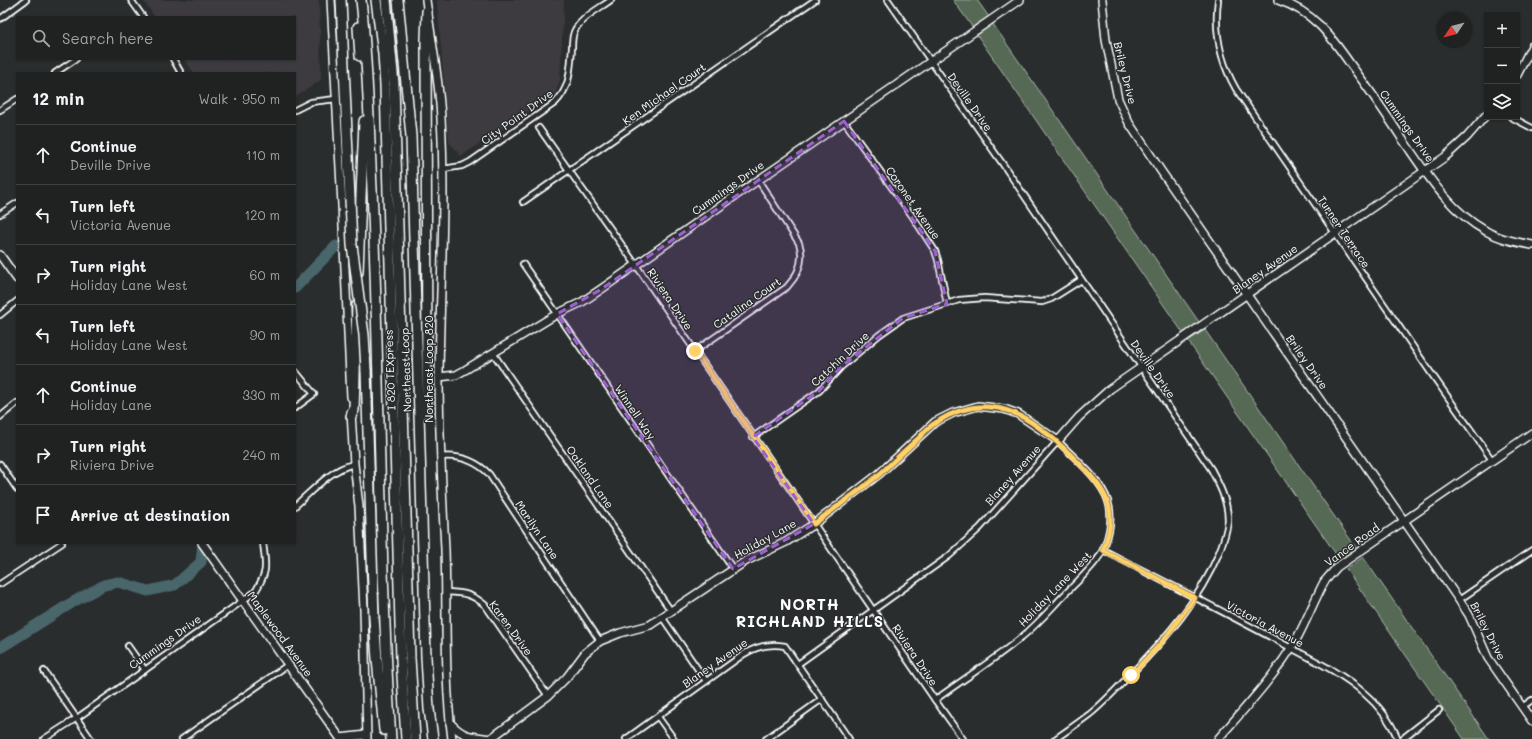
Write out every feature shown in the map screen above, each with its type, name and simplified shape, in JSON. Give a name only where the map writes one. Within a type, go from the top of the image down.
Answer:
[{"type":"highway","points":[[341,0],[352,245],[364,335],[366,370],[374,618],[385,739]]},
{"type":"highway","points":[[351,416],[354,410],[364,111],[356,0]]},
{"type":"highway","points":[[361,0],[366,41],[374,222],[386,658],[391,739]]},
{"type":"highway","name":"I 820 TEXpress","points":[[376,0],[383,54],[401,659],[406,739]]},
{"type":"highway","name":"I 820 TEXpress","points":[[386,0],[394,84],[410,658],[415,739]]},
{"type":"highway","name":"Northeast Loop","points":[[398,0],[411,136],[426,657],[429,709],[433,739]]},
{"type":"highway","points":[[420,418],[427,401],[428,12]]},
{"type":"street","points":[[0,19],[26,0]]},
{"type":"street","points":[[131,0],[141,16]]},
{"type":"street","points":[[331,0],[351,416],[354,464],[359,506],[364,610],[367,737],[337,738]]},
{"type":"street","name":"Northeast Loop 820","points":[[426,0],[437,69],[443,169],[439,377],[440,457],[450,723],[452,739]]},
{"type":"street","name":"City Point Drive","points":[[443,169],[462,166],[470,162],[555,103],[561,97],[565,91],[569,79],[572,40],[576,29],[582,21],[611,0]]},
{"type":"street","name":"Ken Michael Court","points":[[523,202],[815,0]]},
{"type":"street","name":"Deville Drive","points":[[888,0],[1211,468],[1220,486],[1227,508],[1227,530],[1222,545],[1212,570],[1195,598],[1162,642],[1107,699],[1090,714],[1055,739]]},
{"type":"street","name":"Cummings Drive","points":[[439,377],[456,375],[557,314],[582,302],[1020,0]]},
{"type":"street","name":"Briley Drive","points":[[1102,0],[1103,19],[1110,62],[1118,99],[1123,111],[1161,171],[1459,600],[1469,615],[1488,658],[1532,721]]},
{"type":"street","name":"Turner Terrace","points":[[1218,0],[1217,20],[1221,55],[1228,74],[1236,89],[1334,234],[1492,460]]},
{"type":"street","name":"Cummings Drive","points":[[1278,0],[1296,7],[1310,15],[1322,26],[1425,171],[1447,199],[1466,217],[1481,228],[1505,240],[1532,245]]},
{"type":"street","points":[[1520,69],[1532,46]]},
{"type":"street","points":[[56,72],[74,60]]},
{"type":"street","points":[[174,60],[180,72]]},
{"type":"street","points":[[296,110],[311,102],[336,99]]},
{"type":"street","points":[[0,110],[16,100]]},
{"type":"street","name":"Blaney Avenue","points":[[626,739],[757,646],[776,644],[785,646],[798,664],[873,609],[938,565],[980,528],[1075,421],[1110,389],[1445,157],[1467,137],[1484,117]]},
{"type":"street","points":[[1517,120],[1532,128]]},
{"type":"street","name":"Coronet Avenue","points":[[844,121],[913,217],[935,251],[947,304]]},
{"type":"street","name":"Riviera Drive","points":[[539,128],[636,265],[934,700],[963,739]]},
{"type":"street","name":"Catalina Court","points":[[695,351],[787,287],[797,275],[802,256],[800,243],[758,180]]},
{"type":"street","points":[[0,214],[16,203]]},
{"type":"street","points":[[0,255],[16,278]]},
{"type":"street","name":"Winnell Way","points":[[523,264],[733,569]]},
{"type":"street","name":"Catchin Drive","points":[[753,437],[820,391],[841,367],[879,335],[903,318],[959,300],[984,298],[1042,302],[1051,299],[1081,280]]},
{"type":"street","points":[[0,315],[16,302]]},
{"type":"street","name":"Oakland Lane","points":[[493,353],[671,611]]},
{"type":"street","points":[[296,372],[314,394],[296,407]]},
{"type":"street","points":[[0,417],[16,404]]},
{"type":"street","name":"Holiday Lane","points":[[491,739],[548,696],[574,669],[585,653],[600,641],[620,633],[650,625],[733,569],[758,554],[786,542],[814,524],[879,474],[935,422],[953,413],[978,406],[1004,409],[1018,414],[1058,441]]},
{"type":"street","name":"Vance Road","points":[[1218,739],[1272,674],[1296,640],[1324,582],[1337,567],[1532,433]]},
{"type":"street","name":"Holiday Lane West","points":[[934,700],[1007,649],[1024,635],[1089,569],[1103,550],[1107,539],[1110,519],[1110,509],[1107,498],[1092,476],[1058,441]]},
{"type":"street","name":"Marilyn Lane","points":[[440,457],[452,456],[471,462],[482,467],[489,474],[600,641]]},
{"type":"street","points":[[0,464],[16,488]]},
{"type":"street","points":[[296,505],[329,477],[346,466],[354,464]]},
{"type":"street","points":[[0,584],[59,544]]},
{"type":"street","name":"Maplewood Avenue","points":[[203,544],[289,664],[337,738]]},
{"type":"street","name":"Cummings Drive","points":[[44,739],[77,718],[255,592],[266,571],[263,544]]},
{"type":"street","name":"Victoria Avenue","points":[[1103,550],[1336,673],[1364,692],[1383,714],[1398,739]]},
{"type":"street","points":[[1459,600],[1532,550]]},
{"type":"street","name":"Karen Drive","points":[[446,592],[467,593],[477,598],[485,605],[548,696]]},
{"type":"street","points":[[662,617],[706,681]]},
{"type":"street","points":[[128,646],[145,670]]},
{"type":"street","points":[[182,739],[289,664]]},
{"type":"street","points":[[798,664],[849,739]]},
{"type":"street","points":[[44,672],[91,739]]},
{"type":"street","points":[[766,739],[822,699]]},
{"type":"street","points":[[1522,707],[1532,700]]},
{"type":"street","points":[[1402,739],[1439,710]]},
{"type":"street","points":[[658,717],[674,739]]},
{"type":"street","points":[[450,723],[460,733],[465,735],[491,739]]},
{"type":"highlighted area","points":[[844,121],[935,251],[947,304],[903,318],[841,367],[819,391],[753,437],[814,524],[733,569],[557,314],[600,290]]},
{"type":"shaded area","points":[[143,0],[319,0],[321,80],[296,96],[296,72],[193,72],[185,60],[296,60],[296,16],[154,16]]},
{"type":"shaded area","points":[[437,0],[564,0],[560,80],[556,92],[551,97],[461,156],[449,142]]},
{"type":"green space","points":[[953,0],[977,0],[989,17],[973,28]]},
{"type":"green space","points":[[993,24],[1199,322],[1183,333],[977,35]]},
{"type":"green space","points":[[1205,330],[1357,549],[1340,560],[1188,341]]},
{"type":"green space","points":[[1363,557],[1489,739],[1464,739],[1346,569]]},
{"type":"waterway","points":[[296,287],[336,246]]},
{"type":"waterway","points":[[0,648],[73,602],[104,585],[118,582],[148,591],[175,585],[201,562],[203,544]]},
{"type":"district","name":"NORTH RICHLAND HILLS","points":[[810,614]]},
{"type":"route","points":[[695,351],[814,524],[879,474],[935,422],[963,409],[984,406],[1004,409],[1018,414],[1058,441],[1092,476],[1105,494],[1110,509],[1110,519],[1107,539],[1103,550],[1195,598],[1162,642],[1131,675]]}]
